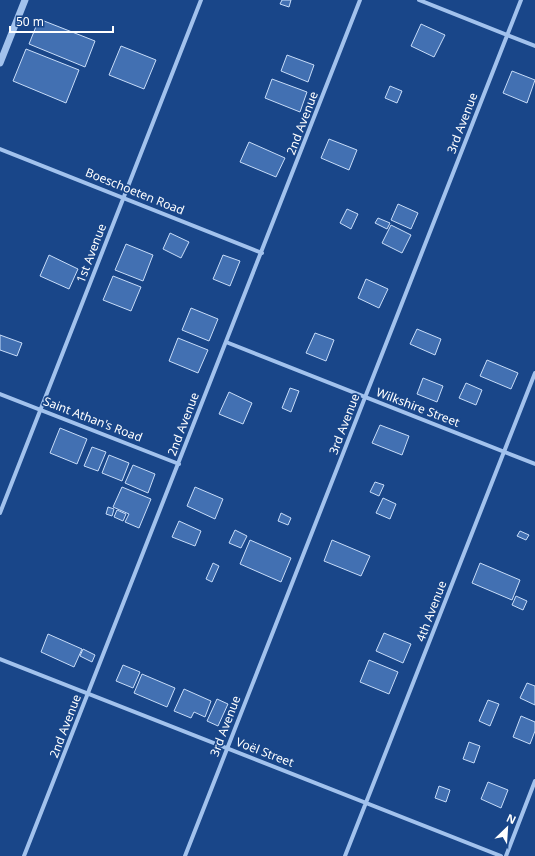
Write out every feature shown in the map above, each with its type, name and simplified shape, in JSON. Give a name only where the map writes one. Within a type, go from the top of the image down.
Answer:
[{"type":"street","points":[[0,63],[25,0]]},
{"type":"street","name":"1st Avenue","points":[[0,513],[201,0]]},
{"type":"street","name":"2nd Avenue","points":[[24,856],[262,253],[360,0]]},
{"type":"street","points":[[419,0],[535,46]]},
{"type":"street","name":"3rd Avenue","points":[[185,856],[521,0]]},
{"type":"street","name":"Boeschoeten Road","points":[[0,149],[262,253]]},
{"type":"street","name":"Wilkshire Street","points":[[226,342],[535,464]]},
{"type":"street","name":"4th Avenue","points":[[345,856],[535,373]]},
{"type":"street","name":"Saint Athan's Road","points":[[0,394],[179,464]]},
{"type":"street","name":"Voël Street","points":[[0,659],[501,856]]},
{"type":"street","points":[[506,856],[535,781]]},
{"type":"building","points":[[282,0],[291,0],[289,7],[280,4]]},
{"type":"building","points":[[39,19],[95,41],[85,67],[29,44]]},
{"type":"building","points":[[421,24],[445,35],[434,57],[411,46]]},
{"type":"building","points":[[121,46],[156,60],[144,89],[109,75]]},
{"type":"building","points":[[26,49],[79,70],[66,103],[13,81]]},
{"type":"building","points":[[287,55],[314,65],[308,82],[281,71]]},
{"type":"building","points":[[512,71],[535,80],[527,103],[503,93]]},
{"type":"building","points":[[272,79],[307,92],[300,112],[265,98]]},
{"type":"building","points":[[390,86],[402,91],[397,103],[385,98]]},
{"type":"building","points":[[329,139],[357,150],[349,170],[321,158]]},
{"type":"building","points":[[249,142],[285,158],[276,177],[240,162]]},
{"type":"building","points":[[398,204],[418,213],[411,229],[391,220]]},
{"type":"building","points":[[347,209],[358,214],[351,229],[340,223]]},
{"type":"building","points":[[378,218],[390,223],[387,229],[375,223]]},
{"type":"building","points":[[391,225],[411,235],[402,253],[382,243]]},
{"type":"building","points":[[170,233],[189,242],[181,258],[163,249]]},
{"type":"building","points":[[126,244],[153,255],[143,281],[115,270]]},
{"type":"building","points":[[49,255],[78,269],[69,289],[40,276]]},
{"type":"building","points":[[223,255],[240,261],[230,286],[213,279]]},
{"type":"building","points":[[113,276],[141,287],[131,311],[103,300]]},
{"type":"building","points":[[366,279],[388,289],[379,308],[358,298]]},
{"type":"building","points":[[191,308],[218,319],[209,341],[182,330]]},
{"type":"building","points":[[417,329],[441,339],[435,355],[410,344]]},
{"type":"building","points":[[315,333],[334,340],[326,361],[306,353]]},
{"type":"building","points":[[0,335],[22,343],[17,356],[0,350]]},
{"type":"building","points":[[178,338],[208,350],[198,373],[169,361]]},
{"type":"building","points":[[487,360],[518,373],[511,389],[480,376]]},
{"type":"building","points":[[423,378],[443,386],[437,402],[417,394]]},
{"type":"building","points":[[466,383],[482,390],[476,405],[459,398]]},
{"type":"building","points":[[290,388],[299,391],[291,412],[282,408]]},
{"type":"building","points":[[229,392],[252,403],[243,424],[219,414]]},
{"type":"building","points":[[380,425],[409,436],[402,455],[372,443]]},
{"type":"building","points":[[60,428],[87,439],[77,464],[50,453]]},
{"type":"building","points":[[92,447],[106,452],[98,471],[84,466]]},
{"type":"building","points":[[109,455],[129,463],[122,481],[102,473]]},
{"type":"building","points":[[133,465],[155,474],[148,493],[125,483]]},
{"type":"building","points":[[375,482],[384,485],[379,496],[370,492]]},
{"type":"building","points":[[122,487],[151,499],[139,528],[125,522],[129,514],[113,507]]},
{"type":"building","points":[[195,487],[223,499],[215,519],[187,506]]},
{"type":"building","points":[[383,498],[396,504],[390,519],[376,513]]},
{"type":"building","points":[[108,507],[114,509],[112,516],[106,514]]},
{"type":"building","points":[[117,510],[126,514],[123,521],[114,517]]},
{"type":"building","points":[[281,513],[291,518],[288,525],[278,521]]},
{"type":"building","points":[[179,521],[201,531],[195,546],[172,537]]},
{"type":"building","points":[[235,530],[247,536],[241,548],[229,543]]},
{"type":"building","points":[[520,531],[529,535],[526,540],[517,536]]},
{"type":"building","points":[[250,540],[291,558],[281,582],[240,564]]},
{"type":"building","points":[[332,540],[370,556],[361,576],[324,561]]},
{"type":"building","points":[[213,563],[219,566],[212,582],[206,579]]},
{"type":"building","points":[[480,563],[520,580],[512,600],[472,583]]},
{"type":"building","points":[[516,596],[527,601],[523,610],[512,605]]},
{"type":"building","points":[[384,633],[411,644],[403,663],[376,651]]},
{"type":"building","points":[[48,634],[82,649],[74,667],[41,652]]},
{"type":"building","points":[[83,649],[95,655],[92,662],[80,656]]},
{"type":"building","points":[[369,660],[398,672],[389,694],[360,682]]},
{"type":"building","points":[[123,665],[140,672],[133,688],[116,681]]},
{"type":"building","points":[[142,674],[175,688],[167,707],[134,693]]},
{"type":"building","points":[[527,683],[535,686],[535,705],[520,698]]},
{"type":"building","points":[[184,689],[211,701],[205,717],[194,712],[191,718],[174,711]]},
{"type":"building","points":[[217,699],[228,704],[218,726],[207,721]]},
{"type":"building","points":[[488,700],[499,704],[490,726],[479,721]]},
{"type":"building","points":[[521,716],[535,722],[535,731],[530,744],[513,737]]},
{"type":"building","points":[[469,742],[480,746],[474,763],[463,759]]},
{"type":"building","points":[[488,782],[508,790],[501,808],[481,799]]},
{"type":"building","points":[[439,786],[450,790],[446,802],[435,798]]}]
